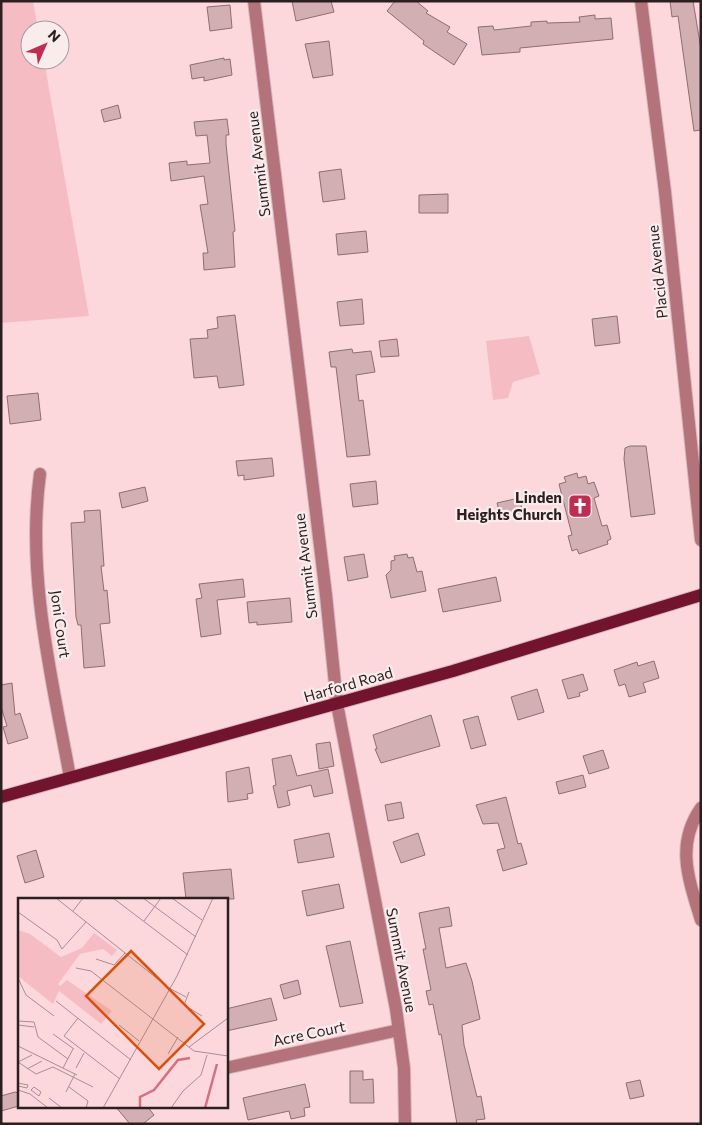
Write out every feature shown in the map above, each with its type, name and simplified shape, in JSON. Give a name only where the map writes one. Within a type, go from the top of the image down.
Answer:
[{"type":"main road","name":"Harford Road","points":[[1,797],[337,704],[701,595]]},
{"type":"street","name":"Summit Avenue","points":[[254,1],[325,585],[337,704],[399,1030],[405,1082],[405,1124]]},
{"type":"street","name":"Placid Avenue","points":[[641,1],[665,192],[701,540]]},
{"type":"street","name":"Joni Court","points":[[40,474],[35,512],[44,636],[70,777]]},
{"type":"street","points":[[701,808],[692,822],[685,848],[686,866],[701,920]]},
{"type":"street","name":"Acre Court","points":[[228,1068],[399,1030]]},
{"type":"shaded area","points":[[1,1],[33,1],[36,20],[20,20],[20,70],[46,70],[89,316],[1,323]]},
{"type":"shaded area","points":[[529,336],[540,374],[513,382],[508,398],[493,400],[486,341]]},
{"type":"building","points":[[292,1],[331,1],[334,12],[296,21]]},
{"type":"building","points":[[395,1],[416,1],[428,11],[426,13],[450,27],[447,32],[467,44],[454,65],[423,44],[424,41],[387,11]]},
{"type":"building","points":[[670,1],[693,1],[701,49],[701,130],[694,131],[678,16],[672,17]]},
{"type":"building","points":[[230,5],[232,28],[210,31],[207,7]]},
{"type":"building","points":[[595,15],[595,19],[611,18],[613,39],[520,48],[520,52],[482,55],[478,27],[493,26],[494,30],[531,26],[531,22],[580,22],[579,17]]},
{"type":"building","points":[[329,41],[333,75],[313,78],[305,44]]},
{"type":"building","points":[[224,58],[224,60],[230,59],[232,75],[204,81],[204,77],[192,79],[190,65]]},
{"type":"building","points":[[118,105],[121,118],[104,122],[101,110]]},
{"type":"building","points":[[227,119],[229,135],[226,135],[226,144],[235,231],[233,232],[235,267],[204,270],[203,253],[208,253],[200,205],[208,204],[204,176],[171,181],[169,163],[187,161],[187,165],[210,163],[207,135],[196,136],[194,122]]},
{"type":"building","points":[[341,169],[345,199],[323,202],[319,172]]},
{"type":"building","points":[[448,194],[448,213],[419,213],[419,195]]},
{"type":"building","points":[[366,231],[368,252],[338,255],[336,234]]},
{"type":"building","points":[[362,299],[364,324],[340,326],[337,302]]},
{"type":"building","points":[[235,315],[244,385],[219,388],[217,376],[194,378],[190,339],[208,338],[207,330],[218,328],[217,317]]},
{"type":"building","points":[[617,316],[620,343],[595,346],[592,319]]},
{"type":"building","points":[[397,339],[399,356],[381,357],[379,341]]},
{"type":"building","points":[[352,349],[353,353],[371,351],[375,372],[356,375],[359,401],[363,400],[370,455],[347,457],[336,367],[331,367],[329,352]]},
{"type":"building","points":[[38,393],[41,420],[10,424],[7,396]]},
{"type":"building","points":[[630,446],[646,446],[655,514],[631,517],[624,459],[625,448]]},
{"type":"building","points":[[272,458],[274,476],[244,480],[244,475],[238,476],[236,461]]},
{"type":"building","points":[[577,473],[578,478],[586,476],[588,484],[594,482],[599,496],[594,498],[602,526],[607,525],[611,539],[607,541],[608,544],[579,554],[577,549],[572,551],[568,536],[572,535],[559,484],[566,482],[564,477]]},
{"type":"building","points":[[376,481],[378,504],[353,507],[350,484]]},
{"type":"building","points":[[145,487],[148,501],[122,508],[119,493]]},
{"type":"building","points":[[519,498],[523,512],[501,518],[497,503]]},
{"type":"building","points":[[100,510],[104,566],[101,566],[104,591],[107,590],[110,623],[100,624],[105,666],[84,668],[81,625],[78,625],[76,617],[71,523],[85,522],[84,511]]},
{"type":"building","points":[[364,554],[368,577],[348,581],[344,557]]},
{"type":"building","points":[[407,554],[408,558],[413,557],[417,572],[422,571],[426,591],[391,598],[386,575],[391,570],[391,561],[395,560],[394,556]]},
{"type":"building","points":[[496,577],[501,601],[443,612],[438,589]]},
{"type":"building","points":[[243,579],[245,597],[217,600],[221,634],[201,637],[196,599],[202,598],[199,584]]},
{"type":"building","points":[[290,598],[292,622],[257,625],[257,622],[249,623],[247,602]]},
{"type":"building","points":[[654,661],[659,678],[643,683],[646,692],[629,697],[625,684],[619,686],[614,670],[637,662],[638,666]]},
{"type":"building","points":[[583,674],[588,690],[579,693],[580,696],[568,699],[562,680]]},
{"type":"building","points":[[12,683],[15,715],[20,713],[28,738],[8,744],[3,727],[7,726],[1,707],[1,685]]},
{"type":"building","points":[[537,689],[544,712],[518,720],[511,697]]},
{"type":"building","points":[[431,715],[440,746],[381,763],[375,749],[377,749],[373,735]]},
{"type":"building","points":[[478,716],[486,745],[471,749],[463,720]]},
{"type":"building","points":[[330,742],[334,766],[319,769],[316,744]]},
{"type":"building","points":[[603,750],[609,768],[589,774],[583,756]]},
{"type":"building","points":[[291,755],[297,776],[328,769],[333,793],[314,797],[311,785],[287,791],[290,805],[278,808],[273,786],[276,785],[272,759]]},
{"type":"building","points":[[249,767],[253,793],[247,794],[248,799],[228,802],[226,772]]},
{"type":"building","points":[[583,775],[586,787],[559,794],[556,782]]},
{"type":"building","points":[[506,797],[518,844],[521,843],[527,864],[503,871],[497,850],[505,848],[498,823],[483,824],[476,805]]},
{"type":"building","points":[[401,802],[404,818],[388,821],[385,805]]},
{"type":"building","points":[[329,833],[334,857],[298,863],[294,840]]},
{"type":"building","points":[[418,833],[425,855],[401,863],[393,842]]},
{"type":"building","points":[[36,850],[44,877],[25,883],[17,856]]},
{"type":"building","points":[[231,869],[234,899],[186,898],[183,873]]},
{"type":"building","points":[[339,884],[344,908],[307,916],[302,891]]},
{"type":"building","points":[[449,907],[452,926],[439,928],[446,968],[466,963],[480,1019],[462,1025],[464,1045],[477,1097],[481,1096],[485,1119],[476,1120],[477,1124],[457,1124],[441,1034],[439,1035],[433,1004],[429,1005],[426,991],[431,990],[423,949],[426,949],[419,913]]},
{"type":"building","points":[[350,941],[363,1003],[340,1007],[326,946]]},
{"type":"building","points":[[298,980],[301,994],[284,999],[280,985]]},
{"type":"building","points":[[271,998],[277,1020],[228,1031],[228,1009]]},
{"type":"building","points":[[350,1071],[363,1071],[363,1080],[373,1079],[374,1103],[350,1103]]},
{"type":"building","points":[[640,1080],[644,1096],[630,1099],[626,1083]]},
{"type":"building","points":[[305,1084],[310,1107],[304,1108],[305,1116],[291,1119],[289,1111],[248,1120],[243,1098]]},
{"type":"building","points":[[18,1093],[18,1106],[1,1111],[1,1096]]},
{"type":"building","points":[[117,1108],[149,1108],[154,1115],[143,1124],[130,1124]]},
{"type":"place","name":"Linden Heights Church","points":[[580,506]]}]
